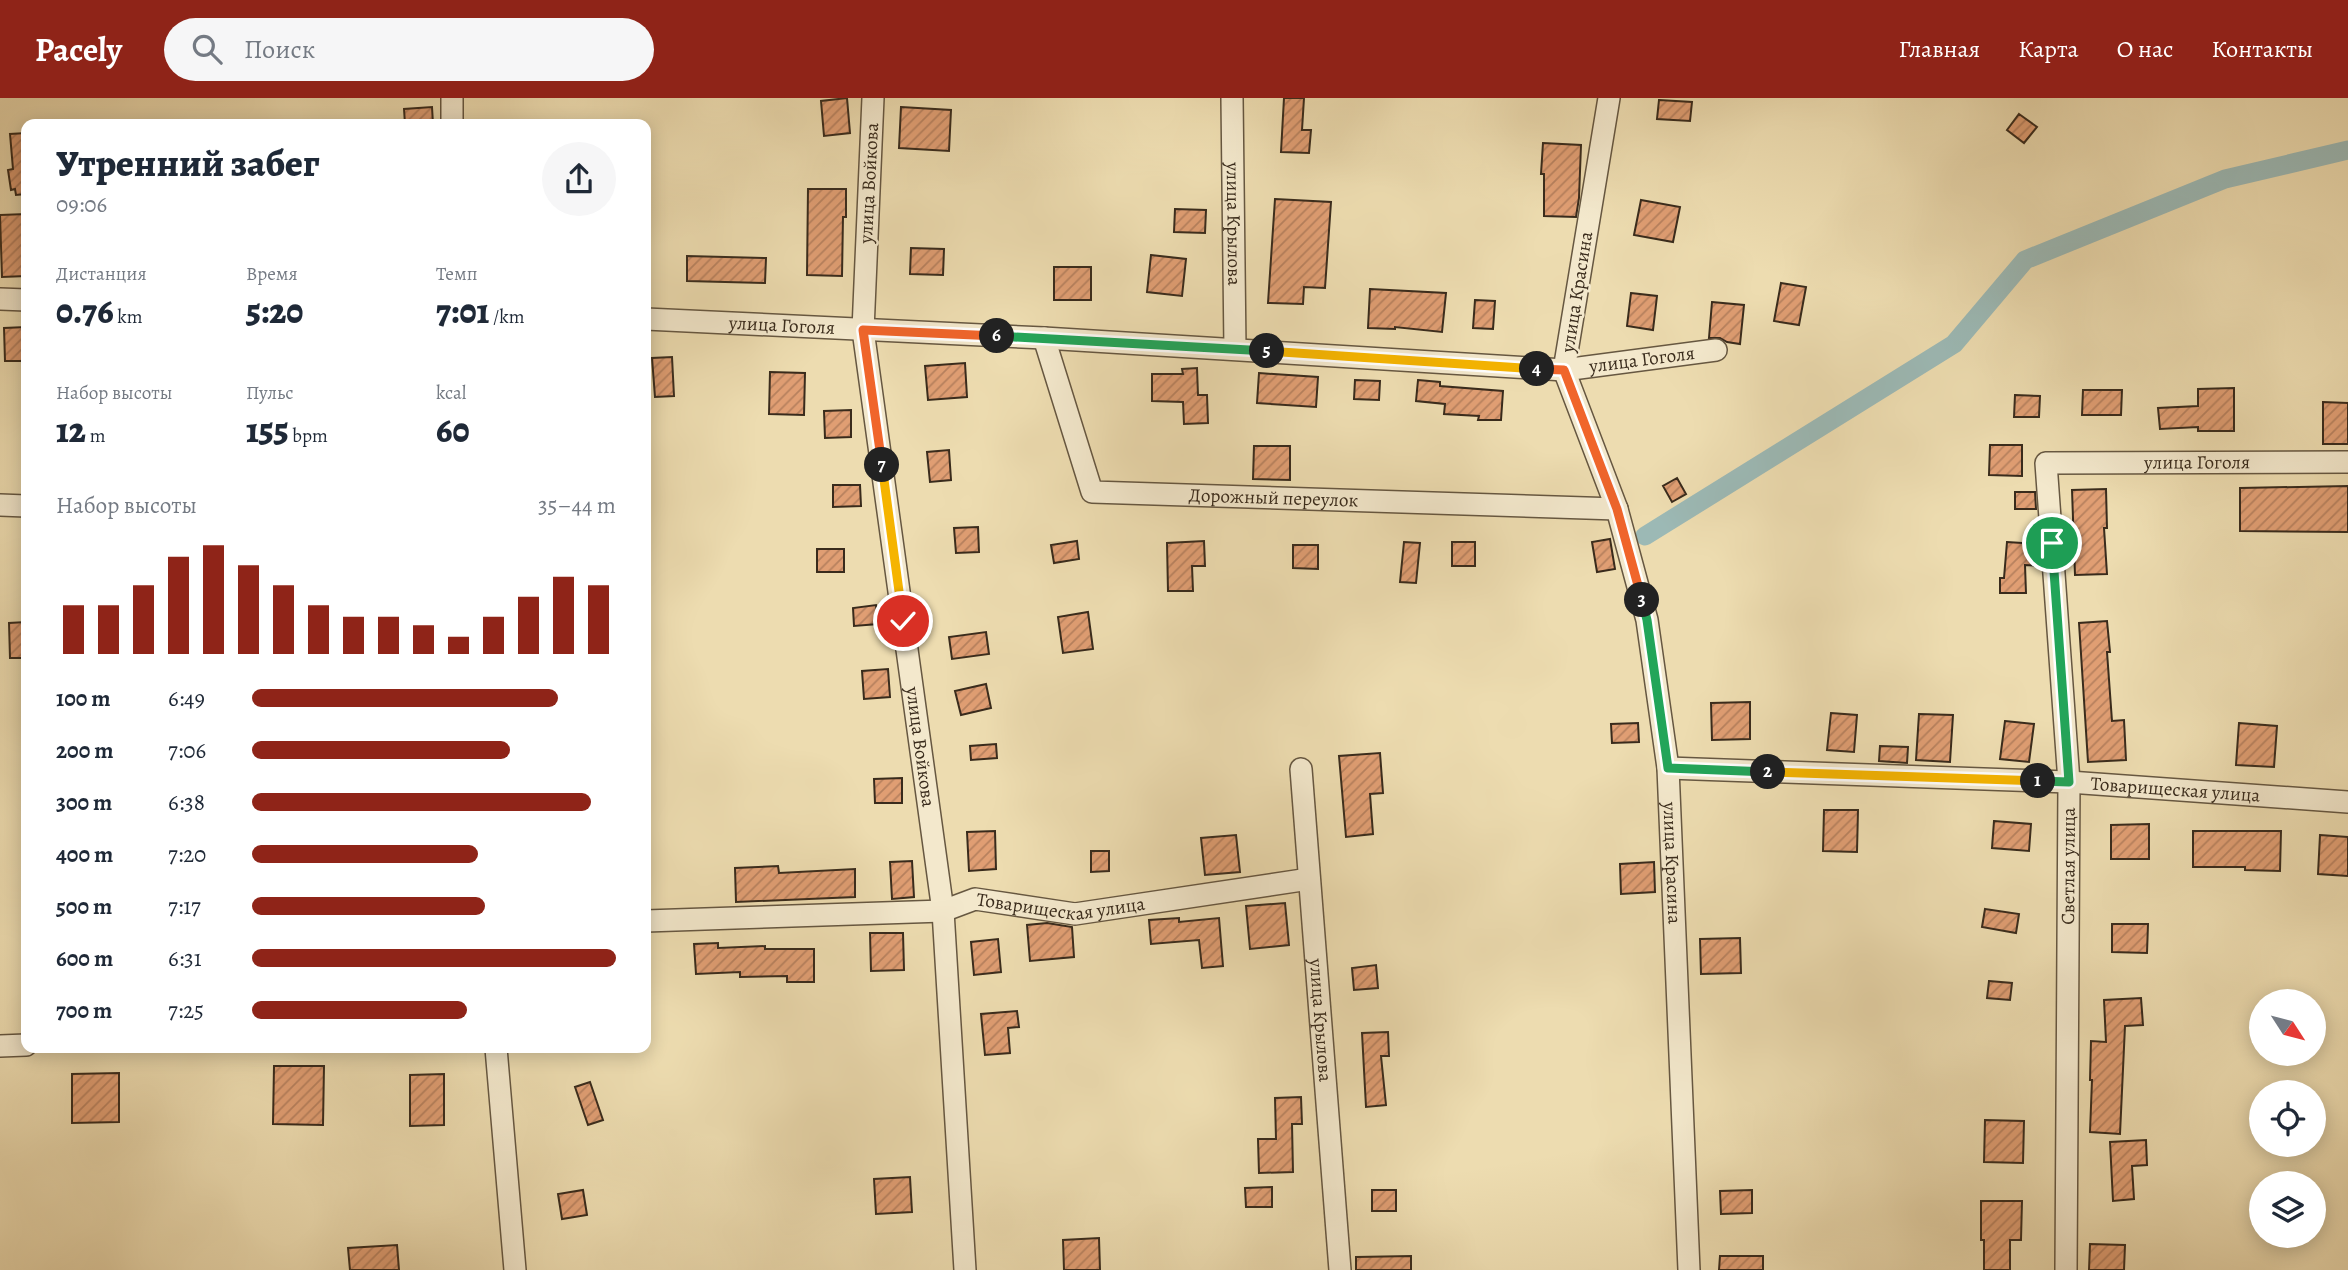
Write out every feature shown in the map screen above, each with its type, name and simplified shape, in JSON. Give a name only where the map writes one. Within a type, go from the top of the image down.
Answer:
[{"type":"street","points":[[452,98],[452,119]]},
{"type":"street","name":"улица Войкова","points":[[873,98],[863,330],[943,911],[965,1270]]},
{"type":"street","name":"улица Крылова","points":[[1232,98],[1235,349]]},
{"type":"street","name":"улица Красина","points":[[1609,98],[1564,370],[1617,509],[1647,620],[1668,768],[1689,1270]]},
{"type":"street","points":[[0,299],[21,299]]},
{"type":"street","name":"улица Гоголя","points":[[651,318],[1044,338],[1564,370],[1716,350]]},
{"type":"street","name":"Дорожный переулок","points":[[1044,338],[1092,492],[1617,509]]},
{"type":"street","name":"улица Гоголя","points":[[2046,463],[2348,462]]},
{"type":"street","name":"Светлая улица","points":[[2046,463],[2069,782],[2066,1270]]},
{"type":"street","points":[[0,506],[21,506]]},
{"type":"street","name":"Товарищеская улица","points":[[1668,768],[2069,782],[2348,802]]},
{"type":"street","name":"улица Крылова","points":[[1301,769],[1340,1270]]},
{"type":"street","name":"Товарищеская улица","points":[[651,921],[943,911],[975,899],[1074,914],[1309,879]]},
{"type":"street","points":[[0,1046],[21,1045]]},
{"type":"street","points":[[496,1053],[515,1270]]},
{"type":"building","points":[[847,98],[850,133],[824,136],[821,101]]},
{"type":"building","points":[[1284,98],[1304,98],[1302,130],[1311,130],[1309,153],[1281,152]]},
{"type":"building","points":[[1659,100],[1692,102],[1690,121],[1657,119]]},
{"type":"building","points":[[432,107],[433,119],[405,119],[404,109]]},
{"type":"building","points":[[901,107],[951,110],[949,151],[899,148]]},
{"type":"building","points":[[2019,114],[2037,127],[2024,143],[2007,130]]},
{"type":"building","points":[[21,133],[21,194],[16,195],[15,189],[11,190],[8,170],[13,169],[10,134]]},
{"type":"building","points":[[1543,143],[1581,145],[1576,217],[1544,216],[1544,174],[1541,174]]},
{"type":"building","points":[[808,189],[846,189],[842,276],[807,275]]},
{"type":"building","points":[[1275,199],[1331,202],[1325,288],[1304,287],[1303,304],[1268,303]]},
{"type":"building","points":[[1641,200],[1680,207],[1673,242],[1634,235]]},
{"type":"building","points":[[1175,209],[1206,210],[1205,233],[1174,232]]},
{"type":"building","points":[[21,214],[21,276],[2,277],[0,215]]},
{"type":"building","points":[[911,248],[944,249],[943,275],[910,274]]},
{"type":"building","points":[[1151,255],[1186,259],[1182,296],[1147,292]]},
{"type":"building","points":[[687,256],[766,258],[765,283],[687,281]]},
{"type":"building","points":[[1054,267],[1091,267],[1091,300],[1054,300]]},
{"type":"building","points":[[1781,283],[1806,287],[1799,325],[1774,321]]},
{"type":"building","points":[[1370,289],[1446,293],[1442,332],[1395,327],[1368,328]]},
{"type":"building","points":[[1631,293],[1657,296],[1653,330],[1627,326]]},
{"type":"building","points":[[1475,300],[1495,301],[1493,329],[1473,328]]},
{"type":"building","points":[[1712,302],[1744,305],[1740,344],[1709,338]]},
{"type":"building","points":[[21,327],[21,361],[5,361],[4,328]]},
{"type":"building","points":[[672,357],[674,396],[655,397],[652,358]]},
{"type":"building","points":[[965,363],[967,397],[928,400],[925,366]]},
{"type":"building","points":[[1197,368],[1198,395],[1207,395],[1208,423],[1184,424],[1183,402],[1152,401],[1152,374],[1183,374],[1182,369]]},
{"type":"building","points":[[770,372],[805,373],[804,415],[769,414]]},
{"type":"building","points":[[1259,373],[1318,377],[1316,407],[1257,403]]},
{"type":"building","points":[[1355,380],[1380,381],[1379,400],[1354,399]]},
{"type":"building","points":[[1418,380],[1440,382],[1440,386],[1503,391],[1501,420],[1478,420],[1479,416],[1444,414],[1445,404],[1416,401]]},
{"type":"building","points":[[2234,388],[2234,431],[2198,431],[2198,427],[2160,429],[2158,408],[2198,406],[2198,389]]},
{"type":"building","points":[[2083,390],[2122,390],[2121,415],[2082,415]]},
{"type":"building","points":[[2015,395],[2040,396],[2039,417],[2014,417]]},
{"type":"building","points":[[2323,402],[2348,403],[2348,444],[2323,444]]},
{"type":"building","points":[[851,410],[851,437],[825,438],[824,411]]},
{"type":"building","points":[[1990,445],[2022,445],[2022,476],[1989,475]]},
{"type":"building","points":[[1254,446],[1290,446],[1290,480],[1253,479]]},
{"type":"building","points":[[949,450],[951,480],[930,482],[927,452]]},
{"type":"building","points":[[1677,478],[1686,494],[1672,502],[1663,486]]},
{"type":"building","points":[[833,485],[860,485],[861,506],[833,507]]},
{"type":"building","points":[[2348,486],[2348,532],[2240,531],[2240,488]]},
{"type":"building","points":[[2106,489],[2107,528],[2104,528],[2107,574],[2075,575],[2072,490]]},
{"type":"building","points":[[2015,492],[2035,492],[2036,509],[2015,509]]},
{"type":"building","points":[[978,527],[979,552],[956,553],[954,528]]},
{"type":"building","points":[[1610,539],[1615,569],[1597,572],[1592,542]]},
{"type":"building","points":[[1077,541],[1079,559],[1054,563],[1051,545]]},
{"type":"building","points":[[1204,541],[1205,566],[1192,566],[1193,591],[1168,591],[1167,543]]},
{"type":"building","points":[[1404,542],[1420,543],[1416,583],[1400,582]]},
{"type":"building","points":[[1452,542],[1475,542],[1475,566],[1452,566]]},
{"type":"building","points":[[2007,542],[2039,544],[2040,566],[2025,565],[2026,593],[2000,593]]},
{"type":"building","points":[[1293,545],[1318,545],[1318,569],[1293,568]]},
{"type":"building","points":[[817,549],[844,549],[844,572],[817,572]]},
{"type":"building","points":[[876,605],[878,624],[854,626],[853,608]]},
{"type":"building","points":[[1088,612],[1093,649],[1063,653],[1058,617]]},
{"type":"building","points":[[2107,621],[2112,721],[2124,720],[2126,760],[2088,762],[2079,623]]},
{"type":"building","points":[[21,622],[21,658],[10,658],[9,623]]},
{"type":"building","points":[[986,632],[989,654],[952,659],[949,637]]},
{"type":"building","points":[[888,669],[890,697],[864,699],[862,671]]},
{"type":"building","points":[[986,684],[991,708],[961,715],[955,691]]},
{"type":"building","points":[[1750,702],[1750,739],[1712,740],[1711,703]]},
{"type":"building","points":[[1831,713],[1857,715],[1854,752],[1827,750]]},
{"type":"building","points":[[1919,714],[1953,715],[1950,762],[1916,760]]},
{"type":"building","points":[[2005,721],[2034,724],[2029,762],[2000,759]]},
{"type":"building","points":[[1638,723],[1639,742],[1612,743],[1611,724]]},
{"type":"building","points":[[2239,723],[2277,726],[2274,767],[2236,765]]},
{"type":"building","points":[[996,744],[997,758],[971,760],[970,746]]},
{"type":"building","points":[[1880,746],[1908,747],[1907,763],[1879,761]]},
{"type":"building","points":[[1380,753],[1383,793],[1370,794],[1373,834],[1346,837],[1339,756]]},
{"type":"building","points":[[902,778],[902,803],[875,803],[874,779]]},
{"type":"building","points":[[1824,810],[1858,810],[1857,852],[1823,851]]},
{"type":"building","points":[[1994,821],[2031,824],[2029,851],[1992,848]]},
{"type":"building","points":[[2149,824],[2149,859],[2111,859],[2111,825]]},
{"type":"building","points":[[995,831],[996,869],[969,871],[967,832]]},
{"type":"building","points":[[2193,831],[2281,831],[2280,871],[2245,870],[2245,867],[2193,867]]},
{"type":"building","points":[[1236,835],[1240,872],[1205,875],[1201,838]]},
{"type":"building","points":[[2320,835],[2348,837],[2348,876],[2318,874]]},
{"type":"building","points":[[1091,851],[1109,851],[1109,871],[1091,872]]},
{"type":"building","points":[[912,861],[914,897],[892,899],[890,862]]},
{"type":"building","points":[[1654,862],[1655,892],[1621,894],[1620,864]]},
{"type":"building","points":[[778,866],[779,873],[855,869],[855,897],[736,902],[735,868]]},
{"type":"building","points":[[1285,903],[1289,945],[1250,949],[1246,906]]},
{"type":"building","points":[[1985,909],[2019,914],[2016,933],[1982,927]]},
{"type":"building","points":[[1179,918],[1179,922],[1219,918],[1223,966],[1202,968],[1199,940],[1151,944],[1149,920]]},
{"type":"building","points":[[1047,923],[1072,927],[1074,957],[1030,961],[1027,925]]},
{"type":"building","points":[[2112,924],[2148,924],[2147,953],[2112,952]]},
{"type":"building","points":[[870,933],[903,933],[904,970],[871,971]]},
{"type":"building","points":[[1740,938],[1741,973],[1701,974],[1700,939]]},
{"type":"building","points":[[998,939],[1001,972],[974,975],[971,942]]},
{"type":"building","points":[[718,943],[718,948],[765,946],[765,949],[814,949],[814,982],[787,982],[787,976],[740,977],[740,972],[696,974],[694,944]]},
{"type":"building","points":[[1376,965],[1378,988],[1354,990],[1352,968]]},
{"type":"building","points":[[1989,981],[2012,983],[2010,1000],[1987,998]]},
{"type":"building","points":[[2141,998],[2143,1025],[2125,1026],[2120,1134],[2090,1132],[2091,1041],[2106,1042],[2104,1000]]},
{"type":"building","points":[[1017,1011],[1019,1027],[1008,1028],[1010,1053],[985,1055],[981,1014]]},
{"type":"building","points":[[1388,1032],[1389,1056],[1381,1056],[1386,1105],[1366,1107],[1362,1033]]},
{"type":"building","points":[[274,1066],[324,1066],[323,1125],[273,1124]]},
{"type":"building","points":[[119,1073],[119,1122],[72,1123],[72,1074]]},
{"type":"building","points":[[444,1074],[444,1125],[410,1126],[410,1075]]},
{"type":"building","points":[[590,1082],[603,1120],[588,1125],[575,1087]]},
{"type":"building","points":[[1301,1097],[1302,1124],[1292,1124],[1293,1172],[1259,1173],[1258,1139],[1276,1139],[1275,1098]]},
{"type":"building","points":[[1985,1120],[2024,1121],[2023,1163],[1984,1162]]},
{"type":"building","points":[[2146,1140],[2147,1165],[2132,1166],[2134,1199],[2113,1201],[2110,1142]]},
{"type":"building","points":[[910,1177],[912,1212],[876,1214],[874,1179]]},
{"type":"building","points":[[1272,1187],[1272,1207],[1246,1207],[1245,1188]]},
{"type":"building","points":[[583,1190],[587,1215],[562,1219],[558,1194]]},
{"type":"building","points":[[1372,1190],[1396,1190],[1396,1211],[1372,1211]]},
{"type":"building","points":[[1752,1190],[1752,1213],[1721,1214],[1720,1191]]},
{"type":"building","points":[[1981,1201],[2022,1201],[2021,1240],[2010,1240],[2010,1270],[1984,1270]]},
{"type":"building","points":[[1099,1238],[1100,1270],[1064,1270],[1063,1240]]},
{"type":"building","points":[[2090,1244],[2125,1245],[2124,1270],[2089,1270]]},
{"type":"building","points":[[397,1245],[399,1270],[350,1270],[348,1248]]},
{"type":"building","points":[[1411,1256],[1411,1270],[1356,1270],[1356,1257]]},
{"type":"building","points":[[1720,1256],[1763,1256],[1763,1270],[1719,1270]]},
{"type":"waterway","points":[[1645,536],[1954,344],[2025,260],[2225,179],[2348,150]]},
{"type":"route","points":[[903,621],[863,330],[1044,338],[1564,370],[1617,509],[1647,620],[1668,768],[2069,782],[2052,543]]}]
